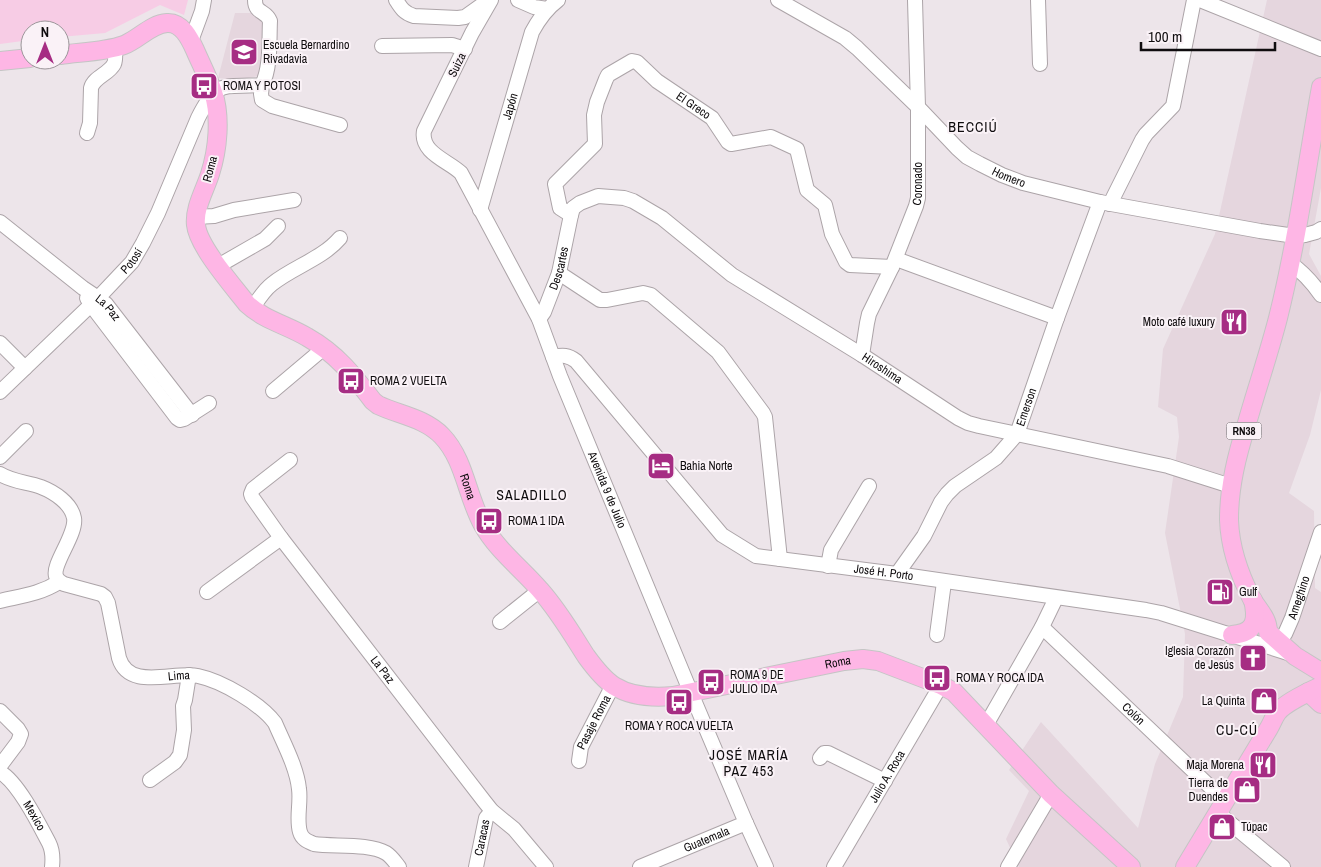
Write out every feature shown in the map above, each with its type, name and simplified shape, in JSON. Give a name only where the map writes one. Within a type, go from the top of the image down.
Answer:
[{"type":"main road","name":"Roma","points":[[70,54],[115,48],[135,39],[153,27],[168,22],[177,25],[184,31],[191,41],[216,103],[217,119],[214,159],[196,217],[196,226],[200,240],[252,309],[308,337],[324,348],[348,368],[378,405],[421,421],[434,428],[441,435],[449,444],[461,467],[483,526],[498,546],[540,590],[596,669],[613,686],[627,693],[642,697],[659,698],[844,661],[863,659],[890,665],[954,692],[1051,796],[1131,867]]},
{"type":"main road","points":[[0,62],[20,59]]},
{"type":"main road","name":"RN38","points":[[1311,663],[1285,649],[1268,632],[1266,620],[1253,600],[1239,570],[1230,538],[1229,520],[1231,486],[1242,440],[1278,319],[1290,263],[1321,87]]},
{"type":"main road","points":[[1238,637],[1254,624],[1256,614],[1253,600]]},
{"type":"main road","name":"RN38","points":[[1266,620],[1275,624],[1301,648],[1311,663]]},
{"type":"main road","points":[[1311,663],[1318,677],[1314,689],[1321,704]]},
{"type":"main road","points":[[1186,867],[1277,713],[1314,689]]},
{"type":"street","points":[[191,41],[204,0]]},
{"type":"street","points":[[254,0],[258,10],[266,14],[270,21],[267,66],[261,94],[262,100],[272,106],[340,125]]},
{"type":"street","points":[[396,0],[407,14],[458,18],[465,17],[490,0]]},
{"type":"street","name":"Suiza","points":[[424,131],[490,0]]},
{"type":"street","points":[[518,0],[534,7],[552,4]]},
{"type":"street","name":"Homero","points":[[778,0],[845,38],[858,48],[967,157],[1002,175],[1023,183],[1105,203],[1295,236]]},
{"type":"street","name":"Coronado","points":[[862,355],[867,322],[894,263],[918,198],[915,0]]},
{"type":"street","points":[[1038,0],[1040,64]]},
{"type":"street","name":"Emerson","points":[[897,574],[924,536],[947,494],[954,486],[996,458],[1017,434],[1057,318],[1105,203],[1142,140],[1173,106],[1194,0]]},
{"type":"street","points":[[1200,0],[1321,49]]},
{"type":"street","name":"Japón","points":[[480,210],[530,39],[537,22],[552,4]]},
{"type":"street","points":[[382,46],[452,45],[465,48]]},
{"type":"street","points":[[87,134],[90,123],[91,88],[93,83],[113,66],[115,62],[115,48]]},
{"type":"street","name":"El Greco","points":[[570,215],[560,208],[555,184],[595,144],[594,115],[608,75],[632,61],[636,62],[657,81],[712,118],[731,144],[771,137],[797,149],[807,190],[825,205],[832,234],[846,262],[850,265],[894,263],[1057,318]]},
{"type":"street","points":[[213,92],[231,85],[262,85]]},
{"type":"street","name":"Potosí","points":[[0,392],[125,270],[143,243],[158,213],[198,118],[213,92]]},
{"type":"street","name":"Avenida 9 de Julio","points":[[424,131],[425,141],[434,154],[456,167],[461,173],[539,319],[691,693],[766,867]]},
{"type":"street","name":"Hiroshima","points":[[570,215],[580,202],[598,196],[624,198],[634,202],[662,218],[732,275],[862,355],[958,418],[974,424],[1017,434],[1168,466],[1231,486]]},
{"type":"street","points":[[196,217],[214,216],[234,210],[294,200]]},
{"type":"street","name":"Descartes","points":[[539,319],[544,312],[558,273],[570,215]]},
{"type":"street","name":"La Paz","points":[[0,222],[83,288],[95,301]]},
{"type":"street","points":[[218,266],[265,240],[278,226]]},
{"type":"street","points":[[1295,236],[1310,234],[1321,228]]},
{"type":"street","points":[[252,309],[262,294],[272,284],[332,247],[340,238]]},
{"type":"street","points":[[1290,263],[1311,280],[1321,295]]},
{"type":"street","points":[[558,273],[600,300],[643,293],[651,295],[718,352],[765,417],[780,559]]},
{"type":"street","points":[[95,301],[177,418],[180,420],[184,419],[209,403]]},
{"type":"street","points":[[0,343],[25,368]]},
{"type":"street","points":[[273,391],[324,348]]},
{"type":"street","name":"José H. Porto","points":[[553,356],[568,356],[576,361],[722,535],[756,556],[897,574],[1161,613],[1238,637],[1311,663]]},
{"type":"street","points":[[0,457],[26,430]]},
{"type":"street","name":"La Paz","points":[[290,460],[253,489],[252,497],[281,538],[492,811],[518,833],[546,867]]},
{"type":"street","points":[[0,474],[49,490],[61,499],[71,510],[74,517],[72,530],[56,572],[59,582],[41,592],[0,602]]},
{"type":"street","points":[[828,566],[831,550],[869,486]]},
{"type":"street","name":"Ameghino","points":[[1285,634],[1321,532]]},
{"type":"street","points":[[207,592],[281,538]]},
{"type":"street","name":"Lima","points":[[59,582],[96,592],[105,597],[108,603],[121,664],[131,673],[153,678],[189,675],[205,678],[243,695],[271,718],[275,723],[298,782],[300,798],[298,823],[302,837],[314,844],[363,847],[384,851],[400,867]]},
{"type":"street","points":[[937,635],[944,582]]},
{"type":"street","points":[[500,622],[540,590]]},
{"type":"street","points":[[986,725],[1042,627],[1056,598]]},
{"type":"street","points":[[1238,637],[1252,637],[1257,634],[1264,627],[1266,620]]},
{"type":"street","name":"Colón","points":[[1042,627],[1283,867]]},
{"type":"street","points":[[150,780],[175,762],[180,755],[184,730],[182,706],[185,700],[189,675]]},
{"type":"street","name":"Julio A. Roca","points":[[834,867],[941,685]]},
{"type":"street","name":"Pasaje Roma","points":[[579,761],[581,747],[613,686]]},
{"type":"street","points":[[0,711],[21,734],[18,742],[0,766]]},
{"type":"street","points":[[820,758],[824,753],[828,753],[884,781]]},
{"type":"street","name":"Mexico","points":[[0,772],[10,779],[18,790],[49,843],[52,849],[52,867]]},
{"type":"street","points":[[1008,867],[1051,796]]},
{"type":"street","name":"Caracas","points":[[476,867],[486,818],[492,811]]},
{"type":"street","name":"Guatemala","points":[[640,867],[746,823]]},
{"type":"shaded area","points":[[0,0],[188,0],[184,15],[160,5],[105,33],[70,36],[70,20],[20,20],[20,41],[0,44]]},
{"type":"shaded area","points":[[1267,0],[1321,0],[1321,188],[1309,254],[1321,276],[1321,390],[1310,435],[1289,493],[1314,511],[1315,588],[1321,592],[1321,867],[1019,867],[1006,839],[1029,791],[1009,770],[1041,722],[1138,828],[1155,764],[1183,697],[1185,634],[1165,533],[1179,437],[1177,417],[1158,407],[1163,349],[1215,234]]},
{"type":"shaded area","name":"Escuela Bernardino Rivadavia","points":[[235,13],[256,13],[265,17],[265,41],[259,76],[236,80],[218,78]]},
{"type":"place","name":"Escuela Bernardino Rivadavia","points":[[244,52]]},
{"type":"place","name":"ROMA Y POTOSI","points":[[204,86]]},
{"type":"place","name":"Moto café luxury","points":[[1234,322]]},
{"type":"place","name":"ROMA 2 VUELTA","points":[[351,381]]},
{"type":"place","name":"Bahia Norte","points":[[661,466]]},
{"type":"place","name":"ROMA 1 IDA","points":[[489,521]]},
{"type":"place","name":"Gulf","points":[[1220,592]]},
{"type":"place","name":"Iglesia Corazón de Jesús","points":[[1253,658]]},
{"type":"place","name":"ROMA Y ROCA IDA","points":[[937,678]]},
{"type":"place","name":"ROMA 9 DE JULIO IDA","points":[[711,682]]},
{"type":"place","name":"La Quinta","points":[[1264,701]]},
{"type":"place","name":"ROMA Y ROCA VUELTA","points":[[679,702]]},
{"type":"place","name":"Maja Morena","points":[[1263,765]]},
{"type":"place","name":"Tierra de Duendes","points":[[1247,790]]},
{"type":"place","name":"Túpac","points":[[1222,827]]},
{"type":"district","name":"BECCIÚ","points":[[973,127]]},
{"type":"district","name":"SALADILLO","points":[[532,495]]},
{"type":"district","name":"CU-CÚ","points":[[1237,730]]},
{"type":"district","name":"JOSÉ MARÍA PAZ 453","points":[[749,764]]}]
